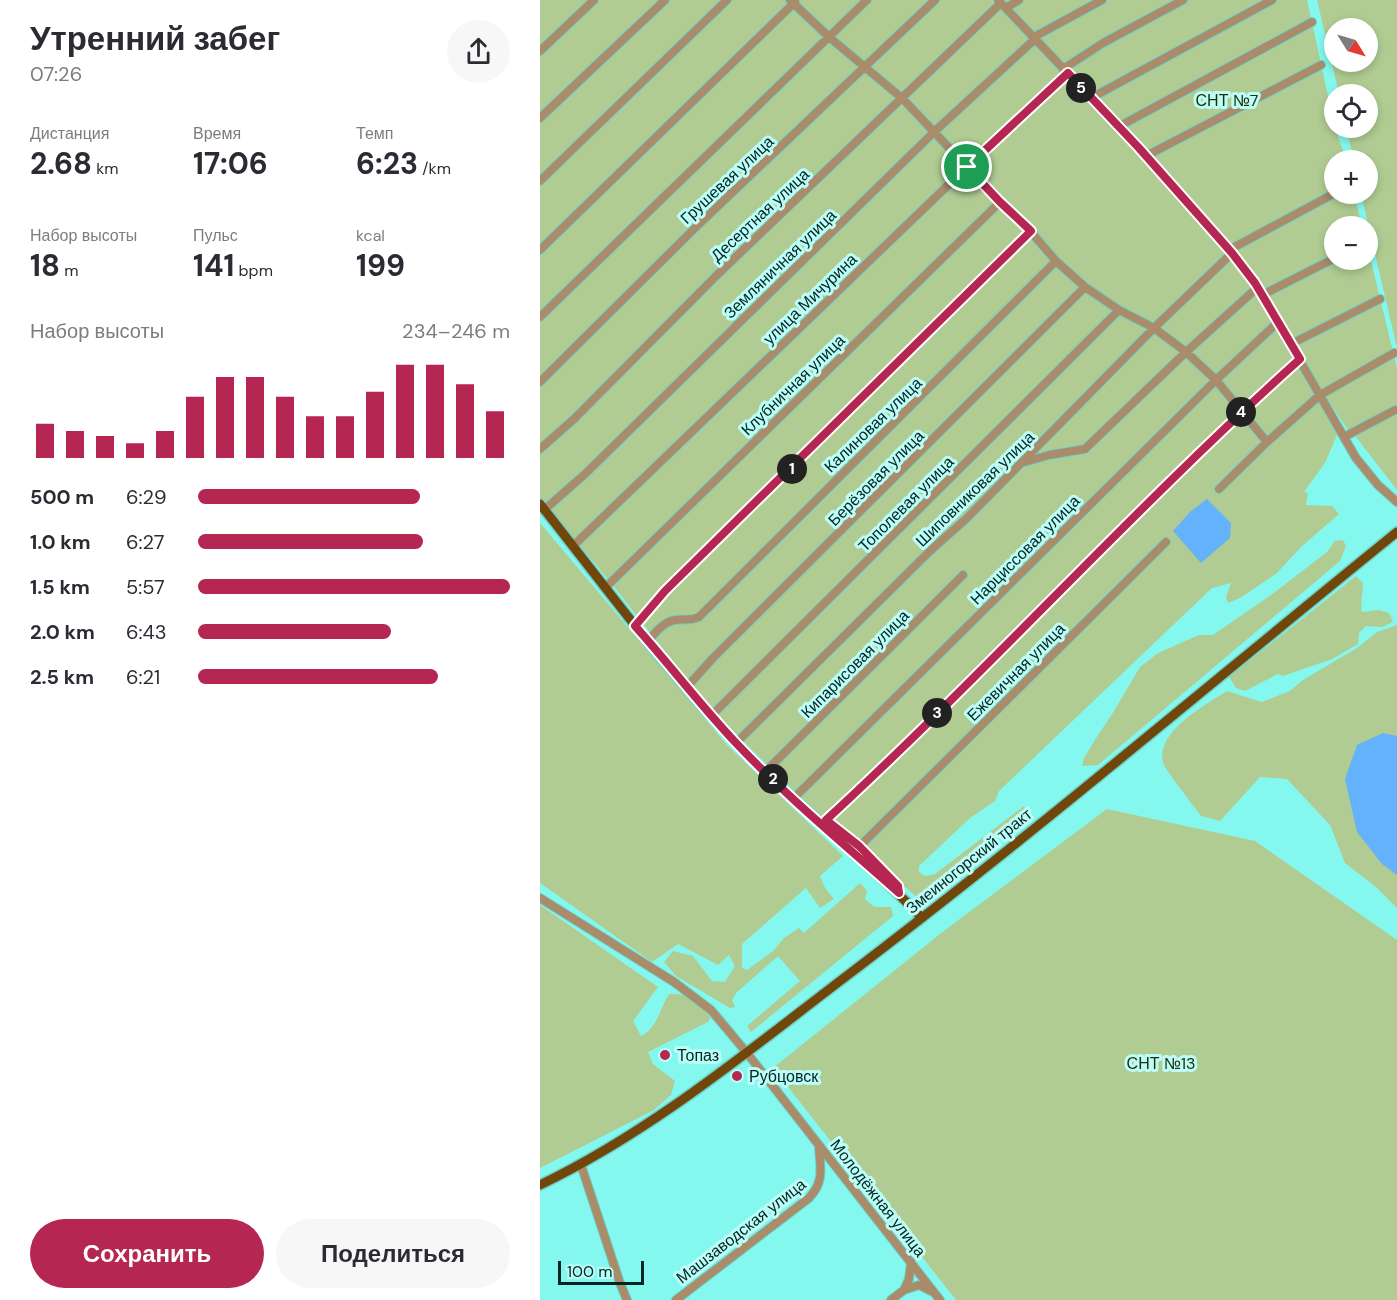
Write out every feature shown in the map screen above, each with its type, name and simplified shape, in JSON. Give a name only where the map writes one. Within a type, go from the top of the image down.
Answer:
[{"type":"main road","points":[[542,507],[635,626],[711,716],[793,799],[824,822],[922,918]]},
{"type":"main road","name":"Змеиногорский тракт","points":[[540,1185],[581,1165],[663,1114],[747,1053],[922,918],[1397,532]]},
{"type":"street","points":[[540,51],[594,0]]},
{"type":"street","points":[[540,118],[665,0]]},
{"type":"street","points":[[540,181],[727,0]]},
{"type":"street","points":[[540,317],[867,0]]},
{"type":"street","name":"Грушевая улица","points":[[540,382],[698,225],[935,0]]},
{"type":"street","name":"Десертная улица","points":[[540,449],[574,419],[717,275],[1002,4],[1019,0]]},
{"type":"street","name":"Земляничная улица","points":[[542,507],[584,475],[934,132],[1034,38],[1102,0]]},
{"type":"street","name":"улица Мичурина","points":[[573,546],[1065,71],[1103,43],[1183,0]]},
{"type":"street","points":[[1091,98],[1272,0]]},
{"type":"street","points":[[540,250],[793,1],[829,37],[903,99],[1000,202],[1031,231],[1056,261],[1085,287],[1119,310],[1154,328],[1186,352],[1216,380],[1267,442]]},
{"type":"street","points":[[1002,4],[1146,156],[1230,251],[1258,287],[1356,458],[1388,495],[1397,502]]},
{"type":"street","points":[[1118,127],[1312,21]]},
{"type":"street","points":[[1146,156],[1321,65]]},
{"type":"street","name":"Шиповниковая улица","points":[[736,743],[1023,463],[1230,251],[1324,199]]},
{"type":"street","name":"Клубничная улица","points":[[605,588],[1000,202]]},
{"type":"street","points":[[635,626],[665,591],[1031,231]]},
{"type":"street","name":"Калиновая улица","points":[[648,641],[661,626],[675,620],[689,621],[699,617],[1056,261]]},
{"type":"street","points":[[1262,295],[1324,264]]},
{"type":"street","name":"Берёзовая улица","points":[[686,688],[712,658],[1085,287]]},
{"type":"street","points":[[1023,463],[1049,454],[1085,450],[1186,352],[1258,287]]},
{"type":"street","points":[[1291,344],[1380,299]]},
{"type":"street","name":"Тополевая улица","points":[[711,716],[1119,310]]},
{"type":"street","name":"Нарциссовая улица","points":[[793,799],[1216,380],[1278,322]]},
{"type":"street","points":[[1219,489],[1320,395],[1394,353]]},
{"type":"street","points":[[899,893],[898,886],[859,846],[824,822],[901,750],[1242,411],[1300,359]]},
{"type":"street","points":[[1344,437],[1395,410]]},
{"type":"street","name":"Ежевичная улица","points":[[859,846],[1167,542]]},
{"type":"street","name":"Кипарисовая улица","points":[[765,772],[963,575]]},
{"type":"street","name":"Молодёжная улица","points":[[540,898],[686,991],[711,1010],[940,1300]]},
{"type":"street","name":"Машзаводская улица","points":[[676,1300],[817,1190],[821,1180],[819,1145]]},
{"type":"street","points":[[581,1165],[627,1300]]},
{"type":"street","points":[[904,1290],[909,1279],[911,1262]]},
{"type":"street","points":[[891,1300],[904,1290],[919,1285],[934,1292]]},
{"type":"green space","name":"СНТ №7","points":[[540,0],[1307,0],[1325,84],[1324,138],[1338,138],[1343,150],[1324,150],[1324,204],[1356,204],[1360,216],[1324,216],[1324,270],[1373,270],[1397,368],[1397,490],[1356,437],[1358,433],[1352,436],[1303,363],[1337,435],[1325,463],[1304,492],[1308,493],[1306,505],[1332,506],[1339,514],[1301,547],[1277,573],[1240,598],[1228,603],[1226,597],[1231,583],[1212,588],[999,791],[995,801],[970,818],[919,866],[919,872],[925,876],[935,874],[1024,806],[1027,812],[938,893],[929,897],[917,897],[826,821],[741,739],[699,695],[612,584],[540,498]]},
{"type":"green space","points":[[1317,0],[1397,0],[1397,348],[1378,267],[1378,216],[1366,216],[1363,204],[1378,204],[1378,150],[1352,150],[1348,138],[1378,138],[1378,84],[1337,84],[1334,72],[1378,72],[1378,18],[1324,18],[1324,30]]},
{"type":"green space","points":[[540,523],[727,745],[843,856],[820,876],[825,888],[834,899],[820,908],[806,888],[742,944],[742,968],[747,970],[799,928],[804,933],[860,883],[867,891],[865,899],[874,907],[891,907],[893,916],[751,1032],[747,1026],[800,981],[778,956],[737,992],[732,1000],[735,1007],[730,1008],[676,976],[664,962],[673,951],[693,956],[712,981],[725,982],[735,966],[729,955],[718,965],[678,944],[652,962],[540,883]]},
{"type":"green space","points":[[1343,540],[1346,546],[1340,561],[1098,765],[1082,766],[1084,758],[1140,667],[1158,653],[1199,635],[1213,635],[1271,595],[1327,552],[1335,541]]},
{"type":"green space","points":[[1356,576],[1363,583],[1362,612],[1379,610],[1389,613],[1393,622],[1382,627],[1366,626],[1359,633],[1358,644],[1332,659],[1283,676],[1278,674],[1245,691],[1236,688],[1229,677]]},
{"type":"green space","points":[[1397,625],[1397,908],[1376,887],[1345,863],[1330,825],[1287,779],[1260,777],[1220,821],[1201,816],[1165,767],[1163,751],[1167,740],[1184,720],[1227,691],[1262,702],[1290,691],[1303,680],[1357,648],[1377,632]]},
{"type":"green space","name":"СНТ №13","points":[[1107,809],[1255,841],[1397,940],[1397,1300],[956,1300],[773,1068],[945,930]]},
{"type":"green space","points":[[540,905],[658,987],[633,1021],[641,1036],[655,1023],[669,994],[687,997],[711,1017],[708,1022],[648,1052],[653,1064],[675,1081],[671,1095],[654,1110],[540,1168]]},
{"type":"water","points":[[1207,499],[1231,523],[1230,538],[1201,563],[1173,531],[1190,512]]},
{"type":"water","points":[[1383,733],[1397,736],[1397,875],[1382,864],[1357,832],[1345,779],[1357,745]]},
{"type":"place","name":"Топаз","points":[[665,1055]]},
{"type":"place","name":"Рубцовск","points":[[737,1076]]},
{"type":"route","points":[[1068,73],[1139,148],[1232,253],[1255,283],[1300,359],[1242,411],[901,750],[826,820],[859,846],[898,886],[899,893],[793,799],[737,744],[686,688],[635,626],[665,591],[901,362],[1031,231],[967,167],[1068,73]]}]
